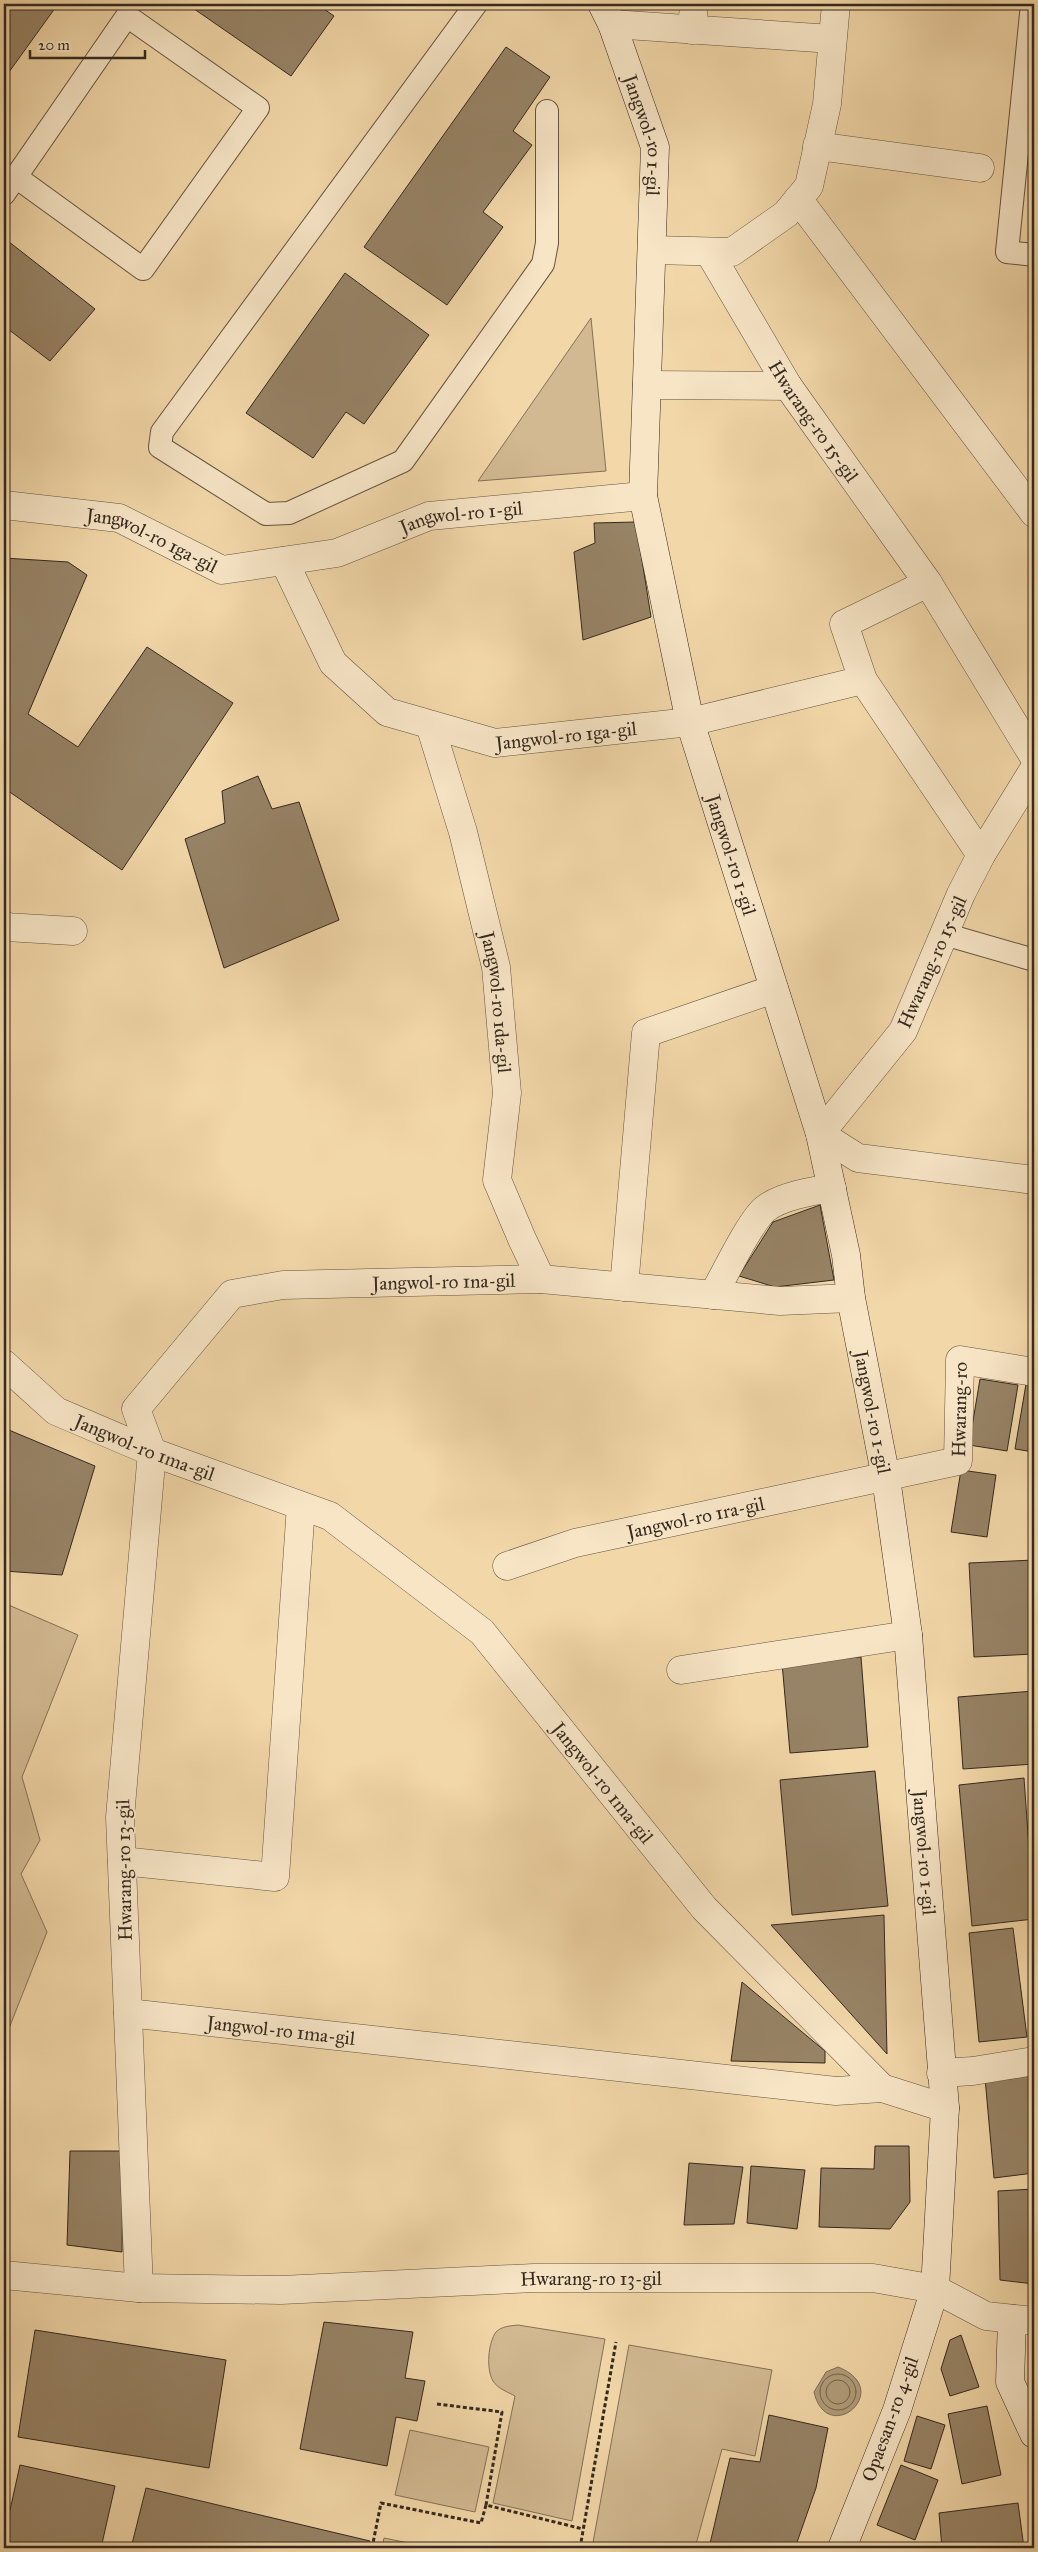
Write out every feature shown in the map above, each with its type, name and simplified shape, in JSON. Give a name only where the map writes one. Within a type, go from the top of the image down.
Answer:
[{"type":"street","points":[[652,250],[732,252],[786,214],[809,186],[827,104],[836,4]]},
{"type":"street","name":"Jangwol-ro 1-gil","points":[[832,39],[693,17],[607,14],[655,147],[643,496],[690,722],[820,1134],[846,1255],[851,1298],[886,1478],[908,1635],[945,2108],[935,2289]]},
{"type":"street","points":[[818,146],[980,168]]},
{"type":"street","points":[[798,200],[1034,513]]},
{"type":"street","name":"Hwarang-ro 15-gil","points":[[709,252],[788,386],[928,583],[1034,757]]},
{"type":"street","points":[[647,386],[788,386]]},
{"type":"street","name":"Jangwol-ro 1-gil","points":[[284,561],[337,553],[429,516],[643,496]]},
{"type":"street","name":"Jangwol-ro 1ga-gil","points":[[4,505],[119,518],[222,570],[284,561],[333,663],[387,712],[494,743],[690,722]]},
{"type":"street","points":[[928,583],[844,624],[863,680],[981,855]]},
{"type":"street","points":[[690,722],[863,680]]},
{"type":"street","name":"Jangwol-ro 1da-gil","points":[[430,725],[462,832],[496,967],[507,1093],[497,1180],[541,1279]]},
{"type":"street","name":"Hwarang-ro 15-gil","points":[[820,1134],[903,1031],[944,934],[981,855],[1034,769]]},
{"type":"street","points":[[4,925],[6,927],[73,931]]},
{"type":"street","points":[[624,1287],[646,1033],[774,989]]},
{"type":"street","points":[[820,1134],[858,1158],[1034,1180]]},
{"type":"street","points":[[713,1295],[744,1239],[765,1209],[801,1193],[832,1188]]},
{"type":"street","name":"Jangwol-ro 1na-gil","points":[[152,1452],[136,1409],[232,1294],[283,1285],[541,1279],[780,1301],[851,1298]]},
{"type":"street","name":"Hwarang-ro","points":[[886,1478],[958,1461],[960,1360],[1034,1372]]},
{"type":"street","name":"Jangwol-ro 1ma-gil","points":[[4,1364],[56,1411],[152,1452],[330,1516],[482,1632],[704,1908],[882,2088]]},
{"type":"street","name":"Hwarang-ro 13-gil","points":[[139,2288],[120,1817],[152,1452]]},
{"type":"street","name":"Jangwol-ro 1ra-gil","points":[[507,1566],[575,1543],[886,1478]]},
{"type":"street","points":[[122,1861],[275,1877],[301,1506]]},
{"type":"street","points":[[680,1670],[908,1635]]},
{"type":"street","name":"Jangwol-ro 1ma-gil","points":[[128,2013],[836,2091],[882,2088],[945,2108]]},
{"type":"street","points":[[941,2073],[1034,2061]]},
{"type":"street","name":"Hwarang-ro 13-gil","points":[[4,2275],[139,2288],[281,2290],[534,2278],[873,2278],[935,2289],[986,2316],[1023,2320]]},
{"type":"street","name":"Opaesan-ro 4-gil","points":[[842,2548],[897,2410],[935,2289]]},
{"type":"street","points":[[1023,2320],[1010,2382],[1034,2434]]},
{"type":"lane","points":[[476,4],[162,432],[160,446],[266,514],[290,513],[403,461],[543,264],[547,243],[547,111]]},
{"type":"lane","points":[[1032,4],[1032,40],[1007,252],[1034,255]]},
{"type":"lane","points":[[127,16],[258,108],[143,269],[10,186],[127,16]]},
{"type":"lane","points":[[944,934],[1034,960]]},
{"type":"path","points":[[580,2548],[616,2342]]},
{"type":"path","points":[[372,2548],[381,2503],[482,2523],[502,2412],[436,2404]]},
{"type":"path","points":[[486,2505],[584,2529]]},
{"type":"shaded area","points":[[591,318],[606,471],[478,481]]},
{"type":"shaded area","points":[[4,1603],[78,1635],[22,1777],[40,1840],[21,1874],[47,1932],[4,2041]]},
{"type":"shaded area","points":[[518,2325],[605,2339],[572,2521],[493,2503],[515,2396],[500,2388],[493,2381],[489,2370],[490,2349],[493,2337],[498,2330],[503,2327]]},
{"type":"shaded area","points":[[629,2345],[772,2370],[755,2456],[722,2449],[695,2548],[592,2548]]},
{"type":"shaded area","points":[[410,2430],[489,2447],[475,2512],[395,2495]]},
{"type":"shaded area","points":[[384,2538],[433,2548],[382,2548]]},
{"type":"water","points":[[838,2367],[854,2377],[861,2388],[859,2400],[853,2409],[843,2415],[831,2415],[821,2408],[814,2392],[826,2372]]},
{"type":"building","points":[[4,4],[58,4],[4,79]]},
{"type":"building","points":[[187,4],[317,4],[334,16],[291,76]]},
{"type":"building","points":[[506,47],[550,77],[513,131],[532,145],[483,212],[503,227],[447,305],[364,247]]},
{"type":"building","points":[[4,238],[95,309],[50,361],[4,326]]},
{"type":"building","points":[[345,273],[429,335],[364,424],[346,412],[313,458],[246,413]]},
{"type":"building","points":[[636,522],[651,617],[583,640],[574,552],[595,543],[594,523]]},
{"type":"building","points":[[4,558],[68,562],[87,575],[28,714],[78,747],[147,647],[233,703],[122,870],[4,788]]},
{"type":"building","points":[[258,776],[272,809],[299,802],[339,920],[224,968],[185,839],[225,823],[222,791]]},
{"type":"building","points":[[820,1205],[834,1280],[775,1287],[739,1276],[773,1222]]},
{"type":"building","points":[[980,1379],[1018,1385],[1007,1451],[969,1445]]},
{"type":"building","points":[[1026,1384],[1034,1386],[1034,1452],[1015,1449]]},
{"type":"building","points":[[4,1428],[95,1466],[62,1575],[4,1571]]},
{"type":"building","points":[[961,1470],[996,1475],[987,1537],[951,1532]]},
{"type":"building","points":[[1034,1560],[1034,1654],[974,1657],[969,1563]]},
{"type":"building","points":[[861,1657],[868,1747],[790,1753],[782,1663]]},
{"type":"building","points":[[1034,1691],[1034,1764],[963,1769],[958,1697]]},
{"type":"building","points":[[875,1771],[888,1906],[792,1915],[780,1780]]},
{"type":"building","points":[[1024,1778],[1034,1919],[972,1926],[959,1785]]},
{"type":"building","points":[[884,1915],[887,2054],[771,1925]]},
{"type":"building","points":[[1013,1928],[1027,2037],[979,2042],[969,1933]]},
{"type":"building","points":[[742,1982],[825,2051],[825,2063],[731,2061]]},
{"type":"building","points":[[1034,2073],[1034,2173],[994,2178],[985,2078]]},
{"type":"building","points":[[875,2146],[909,2146],[910,2202],[890,2229],[819,2227],[821,2168],[874,2169]]},
{"type":"building","points":[[70,2151],[123,2151],[122,2252],[67,2245]]},
{"type":"building","points":[[689,2163],[743,2167],[734,2224],[684,2225]]},
{"type":"building","points":[[751,2166],[805,2170],[797,2229],[747,2223]]},
{"type":"building","points":[[1034,2189],[1034,2284],[1000,2280],[998,2191]]},
{"type":"building","points":[[324,2322],[413,2332],[405,2378],[425,2381],[417,2421],[396,2417],[387,2466],[300,2449]]},
{"type":"building","points":[[35,2330],[226,2360],[209,2468],[18,2437]]},
{"type":"building","points":[[961,2335],[979,2387],[950,2396],[941,2369],[950,2340]]},
{"type":"building","points":[[987,2406],[1001,2475],[962,2484],[948,2414]]},
{"type":"building","points":[[769,2415],[828,2428],[816,2488],[795,2548],[709,2548],[730,2458],[760,2462]]},
{"type":"building","points":[[917,2416],[945,2425],[931,2469],[904,2461]]},
{"type":"building","points":[[20,2465],[115,2486],[101,2548],[4,2548],[4,2537]]},
{"type":"building","points":[[901,2465],[938,2480],[915,2540],[877,2525]]},
{"type":"building","points":[[146,2488],[370,2541],[368,2548],[131,2548]]},
{"type":"building","points":[[1018,2503],[1024,2548],[942,2548],[939,2513]]}]
